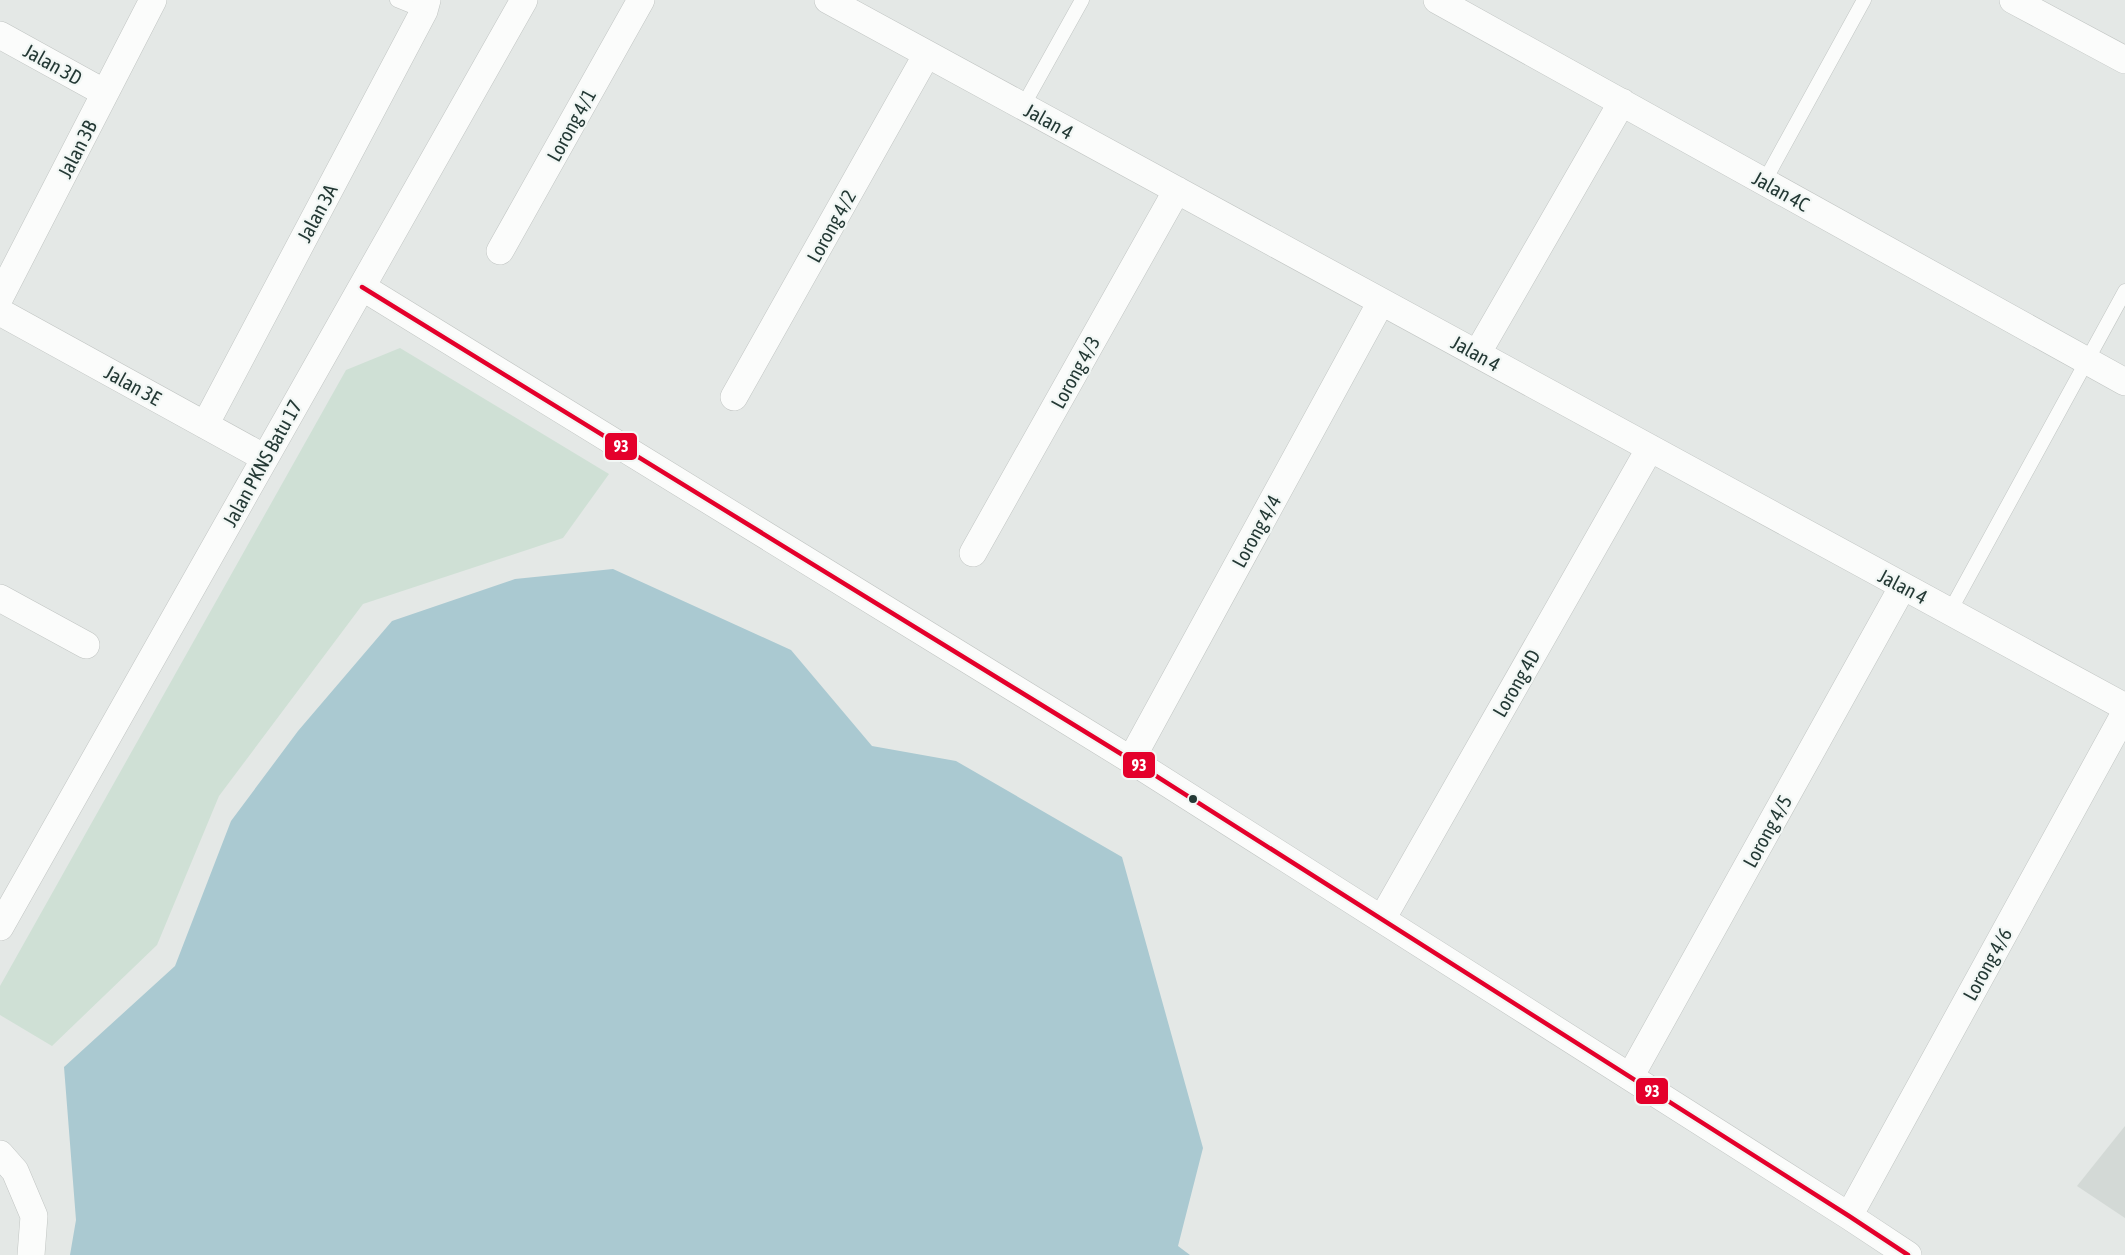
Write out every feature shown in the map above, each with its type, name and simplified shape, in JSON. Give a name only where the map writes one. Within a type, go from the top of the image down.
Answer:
[{"type":"street","name":"Jalan 3B","points":[[0,297],[153,0]]},
{"type":"street","name":"Jalan PKNS Batu 17","points":[[0,927],[10,888],[265,458],[524,0]]},
{"type":"street","name":"Lorong 4/1","points":[[500,251],[641,0]]},
{"type":"street","name":"Jalan 4","points":[[828,0],[2125,707]]},
{"type":"street","name":"Jalan 4C","points":[[1437,0],[2125,382]]},
{"type":"street","points":[[2013,0],[2125,60]]},
{"type":"street","name":"Jalan 3A","points":[[204,424],[425,5]]},
{"type":"street","name":"Jalan 3D","points":[[0,35],[105,93]]},
{"type":"street","name":"Lorong 4/2","points":[[734,397],[927,54]]},
{"type":"street","points":[[1477,354],[1622,102]]},
{"type":"street","name":"Lorong 4/3","points":[[973,553],[1177,190]]},
{"type":"street","points":[[362,287],[1131,760],[1908,1255]]},
{"type":"street","name":"Lorong 4/4","points":[[1131,760],[1381,302]]},
{"type":"street","name":"Jalan 3E","points":[[0,312],[265,458]]},
{"type":"street","name":"Lorong 4D","points":[[1382,919],[1650,448]]},
{"type":"street","name":"Lorong 4/5","points":[[1630,1077],[1903,586]]},
{"type":"street","points":[[0,597],[86,645]]},
{"type":"street","name":"Lorong 4/6","points":[[1849,1216],[2125,713]]},
{"type":"street","points":[[0,1154],[15,1171],[34,1216],[31,1255]]},
{"type":"lane","points":[[398,0],[425,5]]},
{"type":"lane","points":[[1023,106],[1082,0]]},
{"type":"lane","points":[[1764,182],[1864,0]]},
{"type":"lane","points":[[1950,611],[2125,291]]},
{"type":"shaded area","points":[[2125,1126],[2125,1218],[2077,1186]]},
{"type":"green space","points":[[400,348],[609,474],[563,538],[363,604],[219,796],[157,945],[52,1046],[0,1015],[0,986],[346,370]]},
{"type":"water","points":[[613,569],[791,650],[872,746],[956,761],[1122,857],[1203,1148],[1178,1246],[1190,1255],[70,1255],[76,1220],[64,1067],[175,966],[231,821],[298,731],[392,621],[515,579]]},
{"type":"transit line","name":"93","points":[[362,287],[1131,760],[1908,1255]]}]
